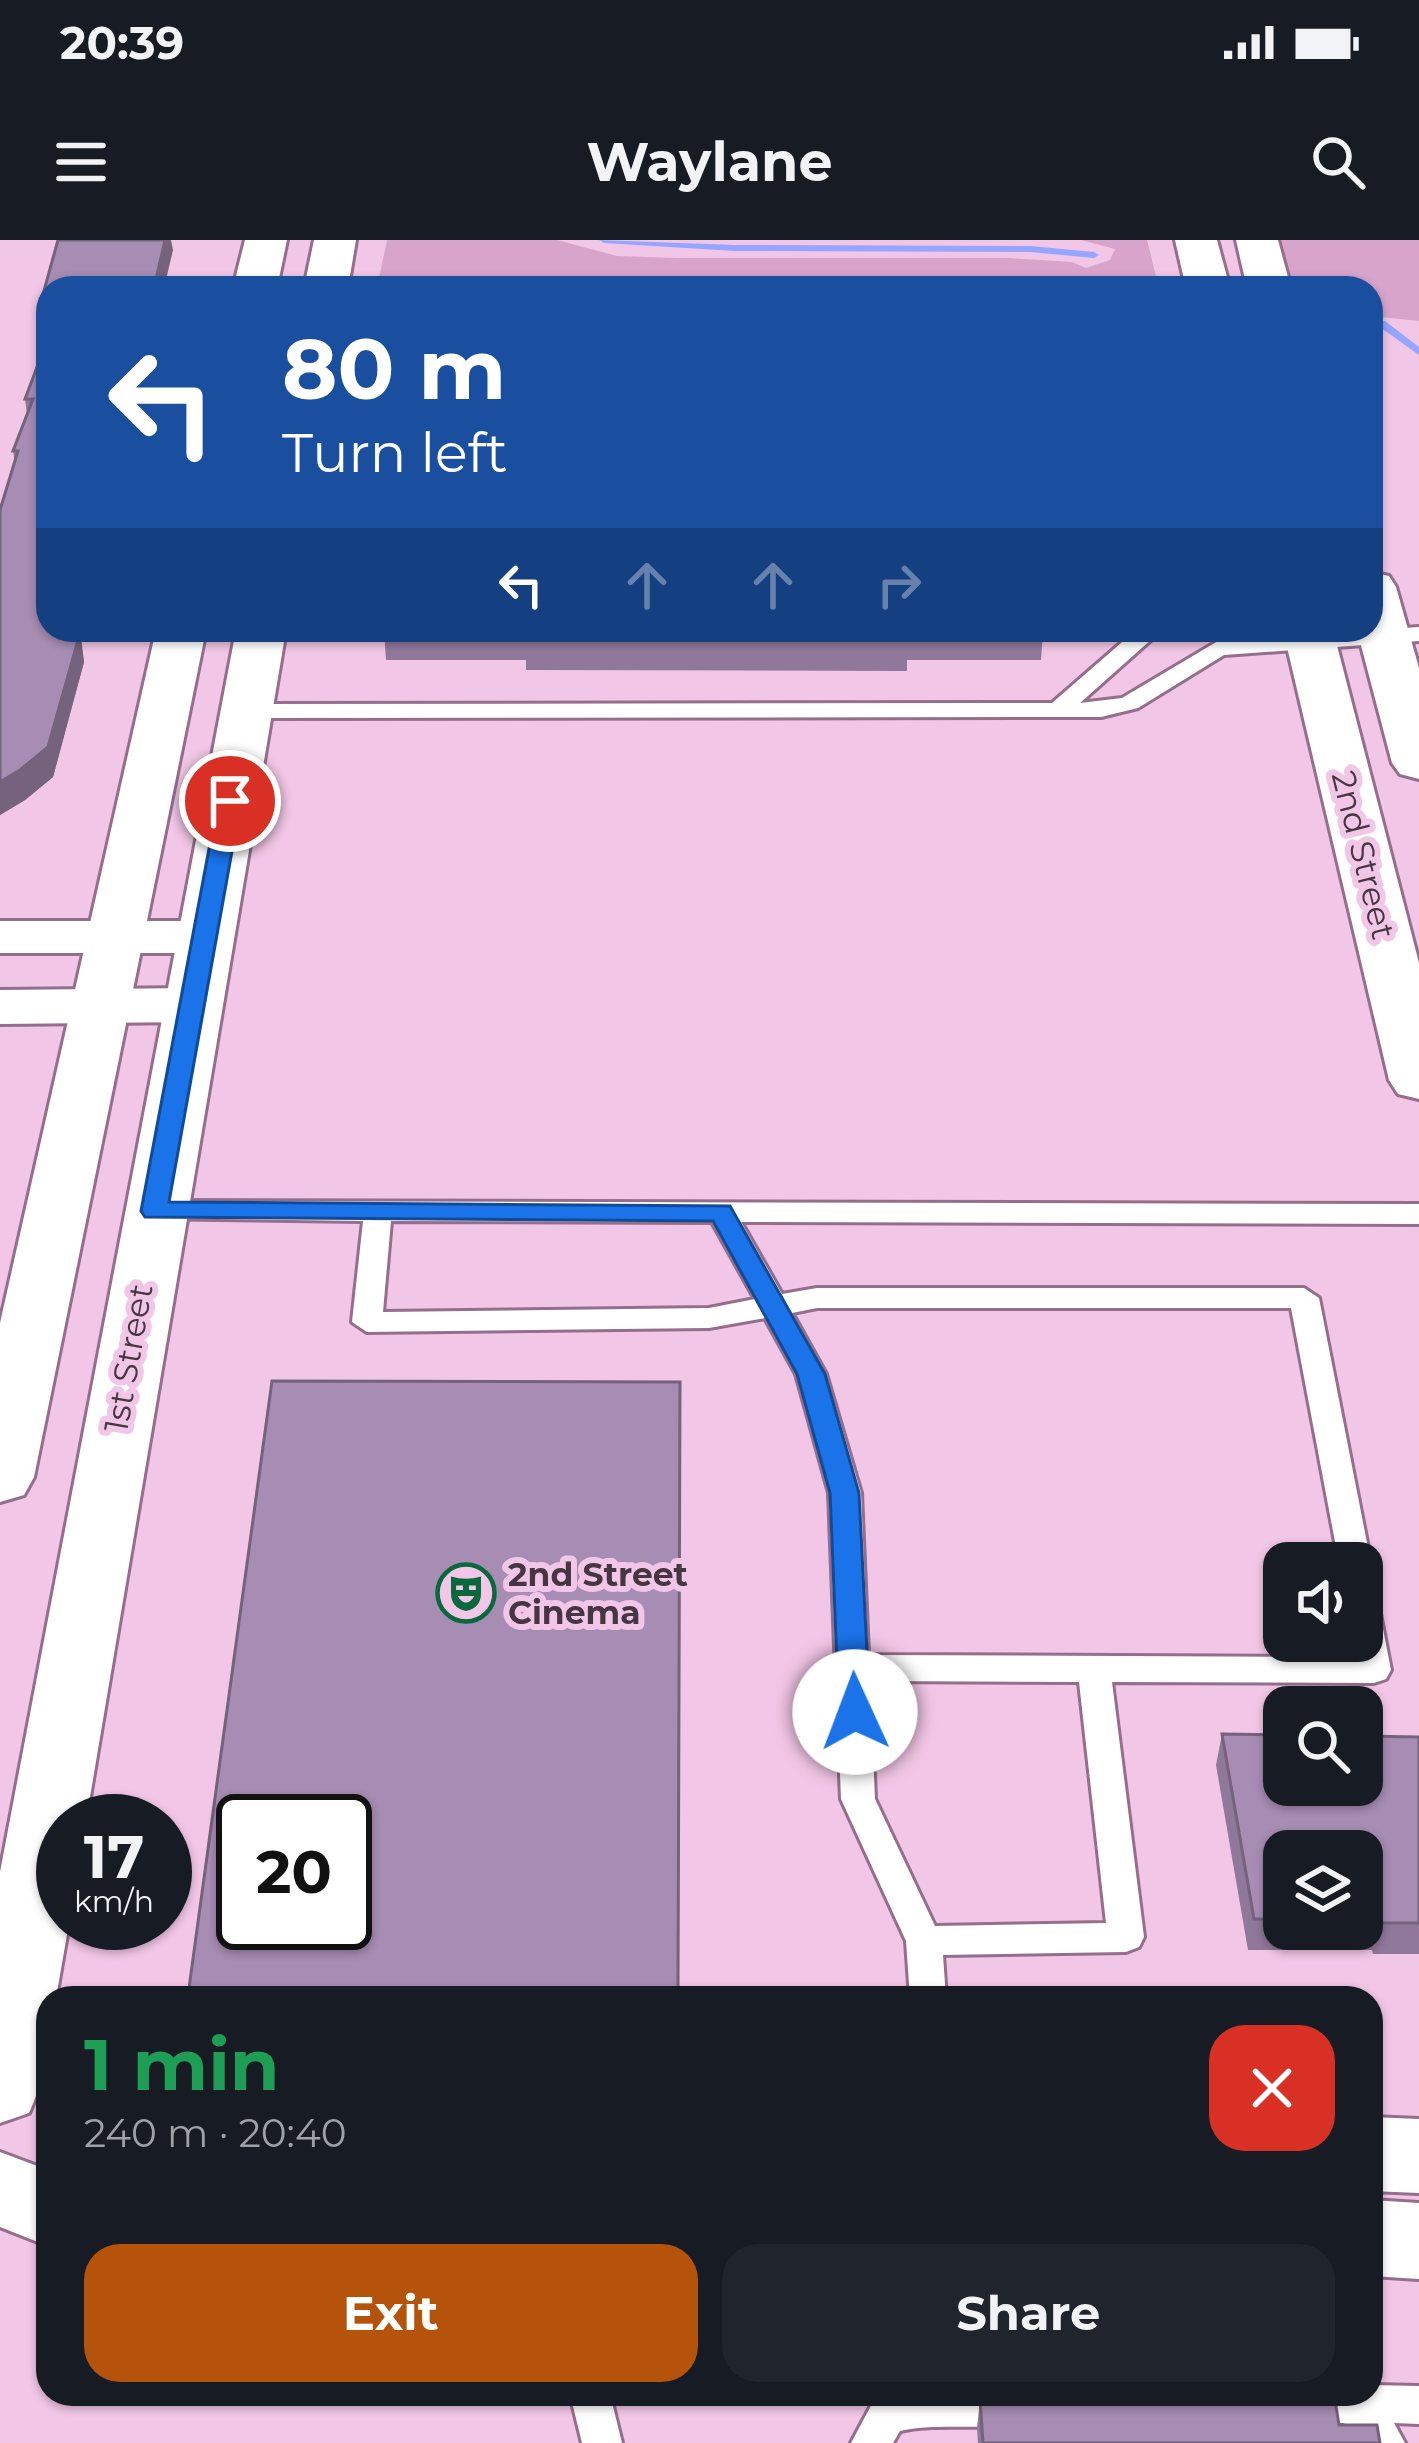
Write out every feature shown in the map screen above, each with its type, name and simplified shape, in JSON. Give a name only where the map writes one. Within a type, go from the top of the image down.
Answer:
[{"type":"street","points":[[258,276],[266,240]]},
{"type":"street","points":[[328,276],[334,240]]},
{"type":"street","points":[[1196,240],[1205,276]]},
{"type":"street","points":[[1257,240],[1266,276]]},
{"type":"street","points":[[0,1477],[179,642]]},
{"type":"street","name":"1st Street","points":[[0,2088],[259,642]]},
{"type":"street","name":"2nd Street","points":[[1360,642],[1419,1080]]},
{"type":"street","points":[[1365,642],[1419,763]]},
{"type":"street","points":[[0,937],[205,937]]},
{"type":"street","points":[[0,1007],[192,1005]]},
{"type":"street","points":[[1383,2154],[1419,2156]]},
{"type":"street","points":[[0,2179],[36,2171]]},
{"type":"street","points":[[0,2188],[36,2203]]},
{"type":"street","points":[[1383,2239],[1419,2241]]},
{"type":"lane","points":[[1058,710],[1136,642]]},
{"type":"lane","points":[[246,711],[1100,710],[1130,703],[1219,648],[1257,642]]},
{"type":"lane","points":[[154,1211],[1419,1214]]},
{"type":"lane","points":[[378,1211],[367,1322],[710,1318],[817,1298],[1304,1298],[1350,1542]]},
{"type":"lane","points":[[721,1212],[811,1374],[844,1493],[858,1798],[924,1941],[927,1986]]},
{"type":"lane","points":[[853,1668],[1375,1670],[1373,1662]]},
{"type":"lane","points":[[924,1941],[1126,1937],[1094,1669]]},
{"type":"lane","points":[[1383,2404],[1419,2405]]},
{"type":"lane","points":[[593,2406],[602,2443]]},
{"type":"lane","points":[[871,2443],[887,2415],[926,2406]]},
{"type":"lane","points":[[1355,2406],[1385,2443]]},
{"type":"shaded area","points":[[387,240],[557,240],[617,256],[677,258],[1008,258],[1072,262],[1086,268],[1110,260],[1115,249],[1081,240],[1147,240],[1156,276],[380,276]]},
{"type":"shaded area","points":[[1266,240],[1419,240],[1419,321],[1383,317],[1383,276],[1271,276]]},
{"type":"building","points":[[58,240],[165,240],[157,276],[48,276]]},
{"type":"building","points":[[36,370],[36,642],[77,642],[48,747],[0,782],[0,510],[18,451],[13,451],[33,399],[25,399]]},
{"type":"building","name":"2nd Street Cinema","points":[[272,1381],[680,1382],[678,1986],[189,1986]]},
{"type":"building","points":[[1222,1734],[1263,1735],[1263,1806],[1383,1806],[1383,1736],[1419,1737],[1419,1923],[1383,1923],[1383,1830],[1263,1830],[1263,1919],[1254,1919]]},
{"type":"building","points":[[980,2406],[1336,2406],[1339,2425],[1377,2425],[1380,2443],[983,2443]]},
{"type":"waterway","points":[[604,240],[735,248],[1030,249],[1094,255]]},
{"type":"waterway","points":[[1383,325],[1419,352]]},
{"type":"place","name":"2nd Street Cinema","points":[[466,1593]]},
{"type":"route","points":[[230,801],[154,1211],[721,1212],[811,1374],[844,1493],[855,1712]]}]
